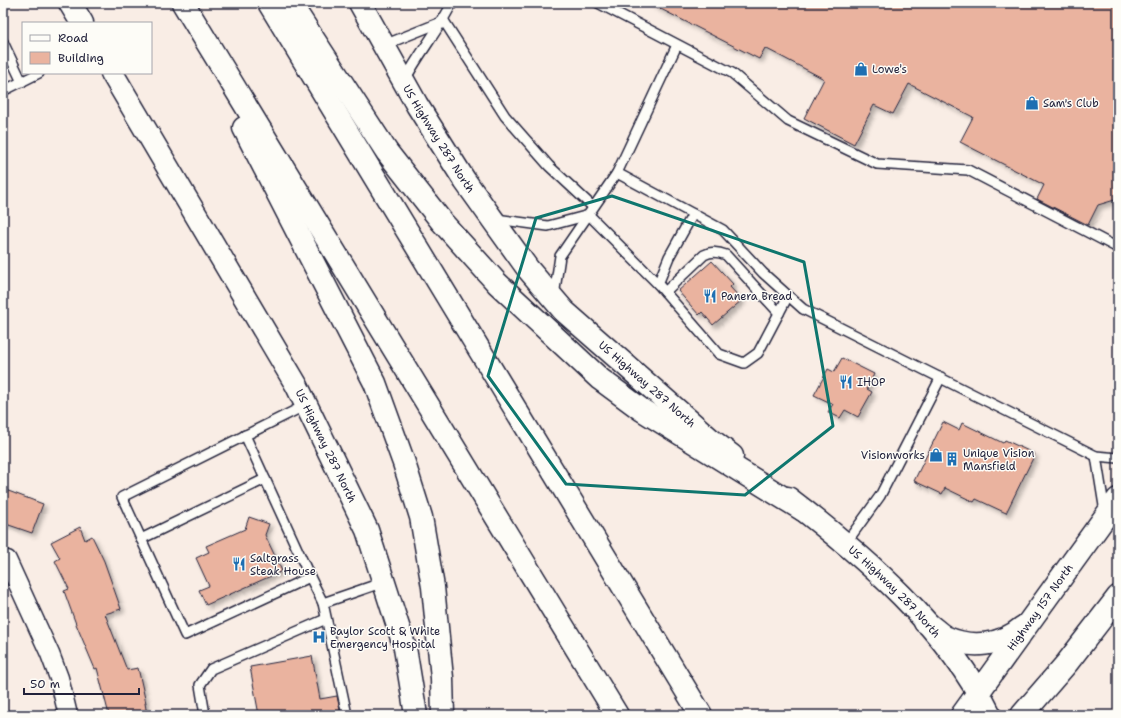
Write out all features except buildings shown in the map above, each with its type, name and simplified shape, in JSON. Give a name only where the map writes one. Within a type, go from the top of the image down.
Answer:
[{"type":"main road","points":[[70,3],[81,22]]},
{"type":"main road","points":[[183,3],[617,715]]},
{"type":"main road","points":[[269,3],[701,715]]},
{"type":"main road","points":[[290,3],[387,152],[442,222],[497,283],[600,379],[642,410],[803,510]]},
{"type":"main road","name":"US Highway 287 North","points":[[360,3],[404,82],[465,181],[528,270],[575,321],[710,439],[846,543],[905,598],[951,654],[979,693],[990,715]]},
{"type":"main road","points":[[198,27],[228,98],[375,383],[421,517],[433,587],[442,678],[443,715]]},
{"type":"main road","name":"US Highway 287 North","points":[[113,74],[306,405],[367,530],[405,648],[416,715]]},
{"type":"main road","name":"Highway 157 North","points":[[962,715],[1032,620],[1112,507]]},
{"type":"main road","points":[[1022,715],[1067,663],[1118,597]]},
{"type":"main road","points":[[926,622],[944,636],[967,644],[991,644],[1013,635],[1032,620]]},
{"type":"main road","points":[[1044,715],[1046,704],[1067,663]]},
{"type":"street","points":[[3,559],[7,560],[50,654],[59,678],[68,715]]},
{"type":"lane","points":[[404,82],[417,57],[444,21],[452,3]]},
{"type":"lane","points":[[598,3],[732,73],[788,120],[877,164],[968,170],[1118,248]]},
{"type":"lane","points":[[384,45],[444,21]]},
{"type":"lane","points":[[444,21],[505,116],[658,284],[719,354],[744,363],[758,353],[788,296]]},
{"type":"lane","points":[[3,42],[22,82]]},
{"type":"lane","points":[[554,299],[560,256],[617,174],[677,45]]},
{"type":"lane","points":[[3,91],[37,74]]},
{"type":"lane","points":[[617,174],[723,230],[763,273],[803,309],[1096,456],[1118,458]]},
{"type":"lane","points":[[492,219],[548,226],[591,211]]},
{"type":"lane","points":[[658,284],[669,257],[693,214]]},
{"type":"lane","points":[[665,292],[704,255],[712,252],[720,253],[726,256],[779,313]]},
{"type":"lane","points":[[846,543],[880,496],[941,377]]},
{"type":"lane","points":[[306,405],[122,497],[185,635],[310,577]]},
{"type":"lane","points":[[245,436],[323,603],[347,715]]},
{"type":"lane","points":[[1096,456],[1112,507]]},
{"type":"lane","points":[[141,539],[265,478]]},
{"type":"lane","points":[[323,603],[384,582]]},
{"type":"lane","points":[[205,715],[200,685],[211,669],[326,618]]},
{"type":"highlighted area","points":[[612,196],[804,262],[833,426],[745,495],[566,484],[488,376],[536,218]]},
{"type":"place","name":"Lowe's","points":[[861,69]]},
{"type":"place","name":"Sam's Club","points":[[1032,103]]},
{"type":"place","name":"Panera Bread","points":[[710,296]]},
{"type":"place","name":"IHOP","points":[[846,382]]},
{"type":"place","name":"Visionworks","points":[[936,455]]},
{"type":"place","name":"Unique Vision Mansfield","points":[[952,459]]},
{"type":"place","name":"Saltgrass Steak House","points":[[239,564]]},
{"type":"place","name":"Baylor Scott & White Emergency Hospital","points":[[319,637]]}]
